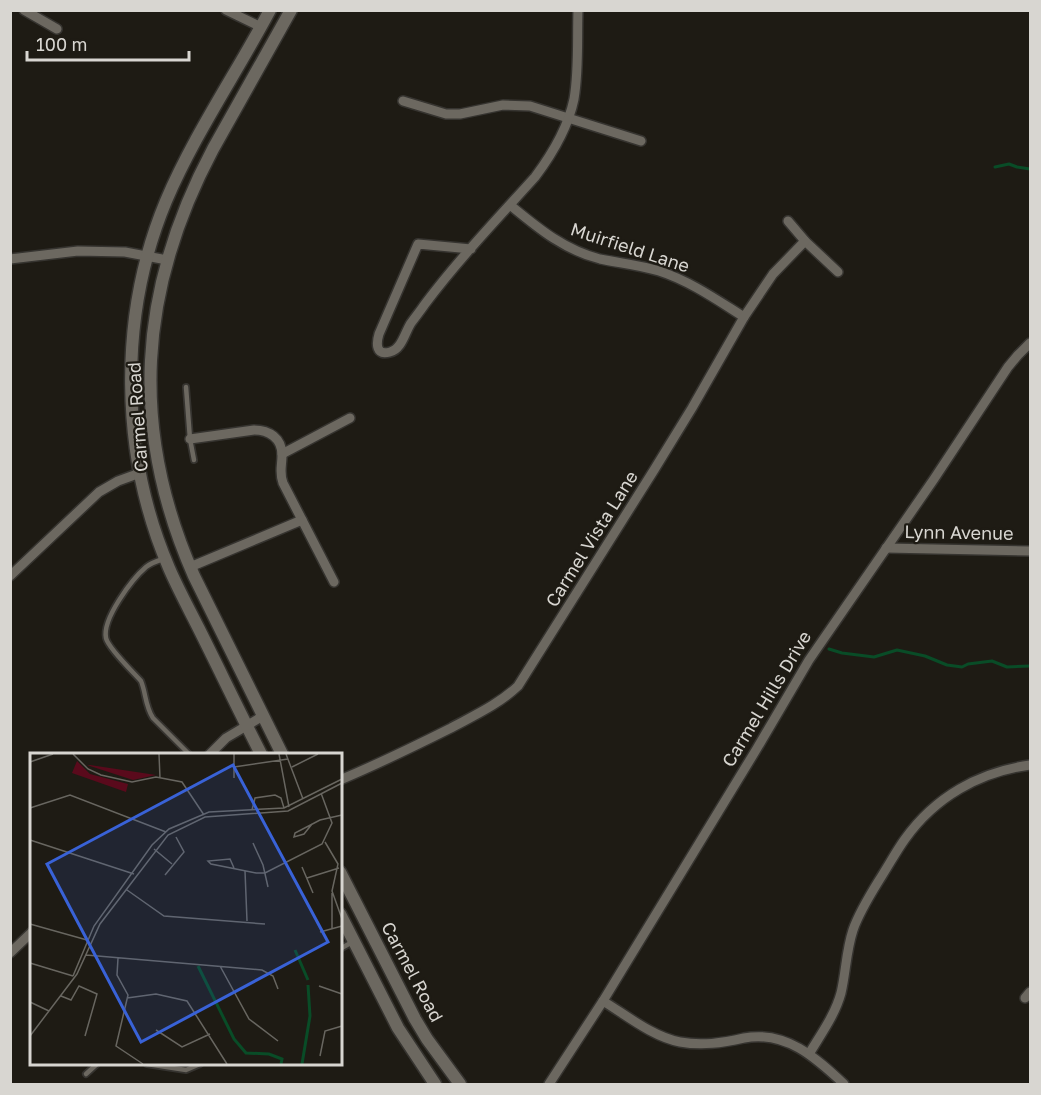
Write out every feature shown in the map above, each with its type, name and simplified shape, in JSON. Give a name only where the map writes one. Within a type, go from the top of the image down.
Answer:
[{"type":"main road","name":"Carmel Road","points":[[261,753],[165,558],[140,473],[133,422],[131,370],[135,315],[156,228],[178,174],[270,10]]},
{"type":"main road","name":"Carmel Road","points":[[282,753],[190,567],[173,522],[158,469],[150,375],[154,316],[160,286],[182,215],[201,172],[291,10]]},
{"type":"main road","name":"Carmel Road","points":[[342,876],[415,1018],[460,1084]]},
{"type":"main road","name":"Carmel Road","points":[[342,918],[398,1028],[435,1084]]},
{"type":"street","points":[[24,10],[57,29]]},
{"type":"street","points":[[226,10],[261,27]]},
{"type":"street","points":[[471,249],[418,244],[379,334],[378,348],[387,353],[394,350],[432,295],[549,159],[569,118],[574,99],[578,10]]},
{"type":"street","points":[[403,101],[446,114],[460,114],[503,105],[521,105],[538,108],[641,141]]},
{"type":"street","name":"Muirfield Lane","points":[[510,205],[542,232],[569,248],[602,259],[658,271],[691,285],[744,316]]},
{"type":"street","points":[[788,221],[804,241],[838,272]]},
{"type":"street","name":"Carmel Vista Lane","points":[[342,779],[424,742],[483,711],[507,697],[518,686],[692,408],[744,316],[773,274],[804,241]]},
{"type":"street","points":[[10,260],[78,251],[125,252],[167,260]]},
{"type":"street","name":"Carmel Hills Drive","points":[[549,1084],[603,1001],[809,660],[1008,367],[1030,343]]},
{"type":"street","points":[[282,454],[350,418]]},
{"type":"street","points":[[190,439],[254,430],[270,433],[276,439],[282,454],[281,478],[334,582]]},
{"type":"street","points":[[10,576],[99,492],[118,481],[140,473]]},
{"type":"street","points":[[190,567],[302,520]]},
{"type":"street","name":"Lynn Avenue","points":[[886,548],[1030,551]]},
{"type":"street","points":[[211,753],[226,738],[263,716]]},
{"type":"street","points":[[809,1054],[835,1009],[841,993],[847,953],[860,912],[903,841],[935,805],[965,785],[988,774],[1030,765]]},
{"type":"street","points":[[10,953],[30,934]]},
{"type":"street","points":[[603,1001],[652,1031],[677,1042],[709,1045],[762,1036],[782,1039],[820,1061],[844,1084]]},
{"type":"lane","points":[[186,387],[194,460]]},
{"type":"lane","points":[[165,558],[148,565],[130,585],[109,617],[105,637],[109,645],[141,681],[153,718],[188,753]]},
{"type":"lane","points":[[342,948],[354,942]]},
{"type":"lane","points":[[86,1074],[96,1065]]},
{"type":"lane","points":[[154,1065],[186,1070],[198,1065]]},
{"type":"waterway","points":[[995,167],[1009,164],[1030,169]]},
{"type":"waterway","points":[[829,649],[874,657],[897,650],[925,656],[947,665],[962,667],[992,661],[1007,667],[1030,666]]}]
